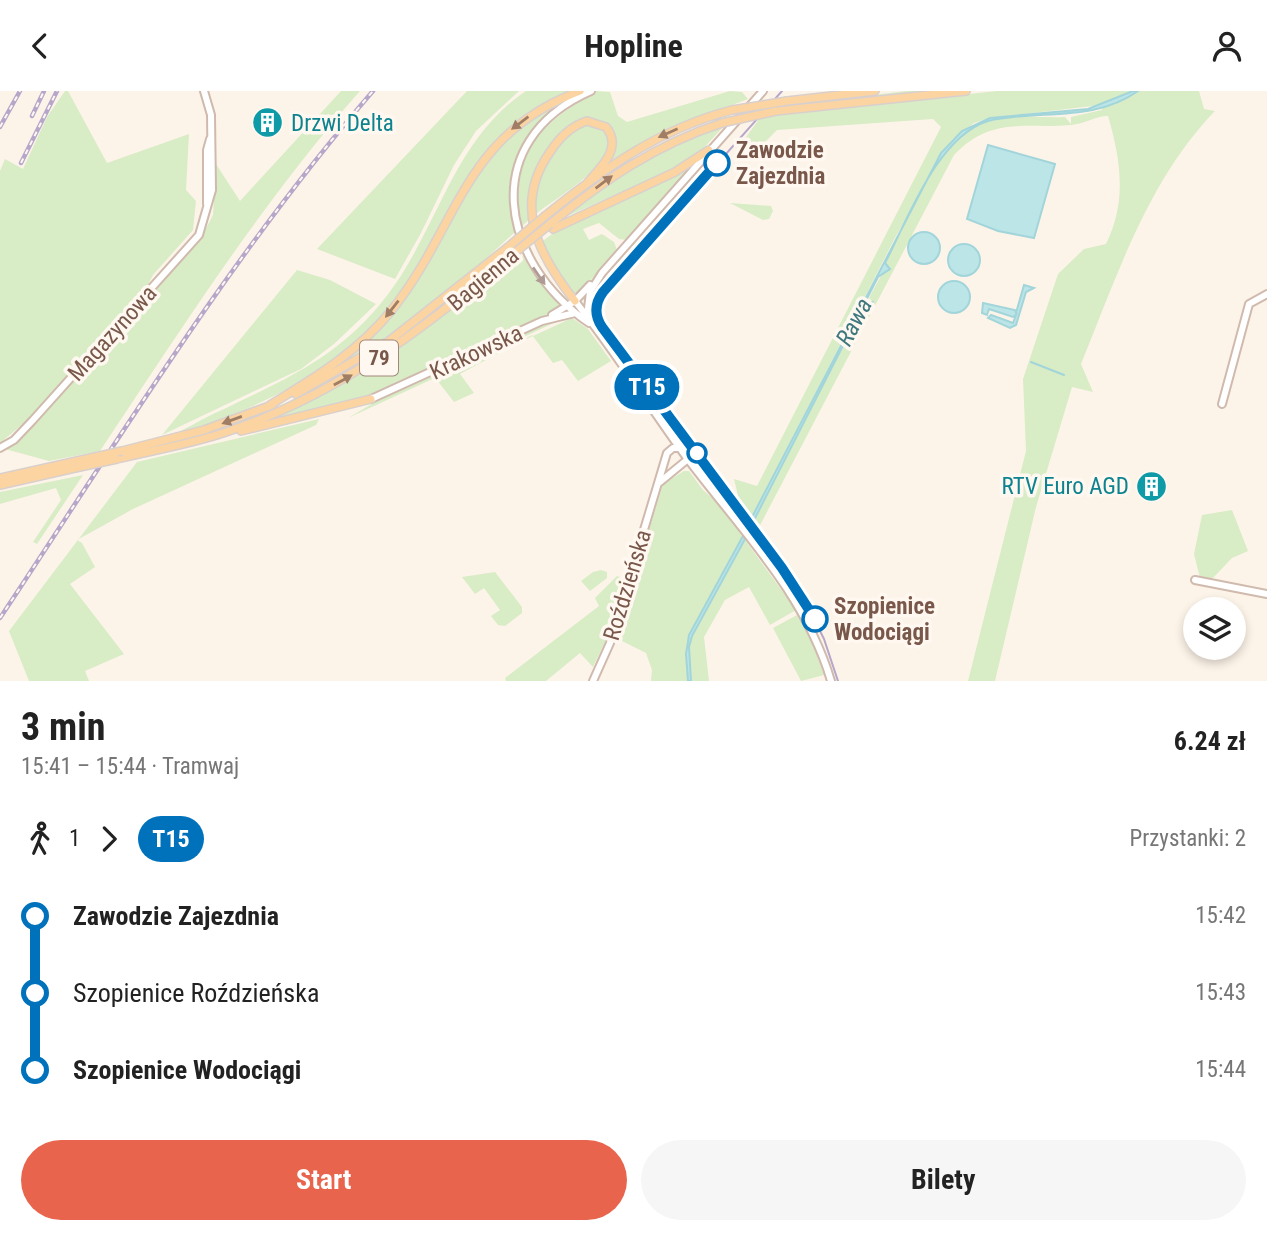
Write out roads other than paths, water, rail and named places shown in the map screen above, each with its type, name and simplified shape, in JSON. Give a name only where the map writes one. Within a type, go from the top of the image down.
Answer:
[{"type":"main road","points":[[270,405],[352,352],[385,318],[409,285],[478,165],[502,137],[536,111],[580,91]]},
{"type":"main road","name":"Bagienna","points":[[0,478],[117,459],[133,448],[204,430],[270,405],[347,367],[390,341],[588,182],[656,138],[732,110],[875,91]]},
{"type":"main road","points":[[552,226],[606,180],[643,156],[678,138],[722,123],[776,111],[965,91]]},
{"type":"main road","points":[[575,301],[541,252],[532,218],[533,195],[542,166],[558,140],[578,124],[594,121],[606,127],[613,145],[608,157],[588,182]]},
{"type":"main road","points":[[552,226],[675,172],[709,150]]},
{"type":"main road","name":"Bagienna","points":[[0,485],[76,465],[142,453],[226,432],[343,381],[412,337],[507,259],[523,242],[552,226]]},
{"type":"main road","points":[[226,432],[371,399]]},
{"type":"street","name":"Magazynowa","points":[[0,448],[26,428],[191,245],[202,228],[208,206],[207,150],[211,136],[211,121],[204,91]]},
{"type":"street","points":[[591,91],[553,114],[526,150],[514,195],[523,242],[545,284],[566,307],[593,326]]},
{"type":"street","points":[[587,316],[590,292],[602,273],[763,91]]},
{"type":"street","name":"Krakowska","points":[[371,399],[542,321],[575,301],[602,273]]},
{"type":"street","points":[[1222,404],[1249,304],[1267,293]]},
{"type":"street","points":[[575,301],[688,459],[802,609],[819,643],[831,681]]},
{"type":"street","name":"Krakowska","points":[[542,321],[575,313]]},
{"type":"street","name":"Roździeńska","points":[[593,681],[610,643],[672,436]]},
{"type":"street","points":[[667,453],[673,448],[680,448]]},
{"type":"street","name":"Roździeńska","points":[[657,487],[666,475],[688,459]]},
{"type":"street","points":[[1195,580],[1267,594]]},
{"type":"water","points":[[1138,91],[1121,101],[1084,111],[988,121],[970,130],[954,144],[927,180],[941,153],[962,131],[990,118],[1088,109]]},
{"type":"water","points":[[988,145],[1055,164],[1034,238],[998,231],[967,219]]},
{"type":"water","name":"Rawa","points":[[901,230],[885,263],[890,269],[878,277],[752,524],[750,521]]},
{"type":"water","points":[[924,232],[935,237],[940,248],[935,259],[924,264],[913,259],[908,248],[913,237]]},
{"type":"water","points":[[964,244],[975,249],[980,260],[975,271],[964,276],[953,271],[948,260],[953,249]]},
{"type":"water","points":[[954,281],[965,286],[970,297],[965,308],[954,313],[943,308],[938,297],[943,286]]},
{"type":"water","points":[[1024,285],[1034,288],[1026,292],[1016,325],[1010,328],[988,318],[991,315],[1013,323],[1016,315],[1013,317],[989,309],[987,315],[982,313],[983,303],[1015,310],[1016,313]]},
{"type":"water","points":[[743,536],[745,539],[692,636],[689,647],[691,681],[688,681],[686,654],[689,635]]},
{"type":"waterway","name":"Rawa","points":[[864,304],[873,302]]},
{"type":"waterway","points":[[1031,362],[1064,375]]},
{"type":"tram line","points":[[782,91],[603,292],[598,300],[597,314],[599,323],[802,595],[824,639],[838,681]]},
{"type":"tram line","name":"T15","points":[[717,163],[603,292],[597,303],[596,314],[602,327],[802,595],[815,619]]},
{"type":"railway","points":[[0,127],[20,91]]},
{"type":"railway","points":[[32,116],[44,91]]},
{"type":"railway","points":[[21,163],[57,91]]},
{"type":"railway","points":[[0,618],[224,282],[321,153],[373,91]]},
{"type":"place","name":"Drzwi Delta","points":[[268,123]]},
{"type":"place","name":"Zawodzie Zajezdnia","points":[[717,163]]},
{"type":"place","name":"RTV Euro AGD","points":[[1152,486]]},
{"type":"place","name":"Szopienice Wodociągi","points":[[815,619]]}]
